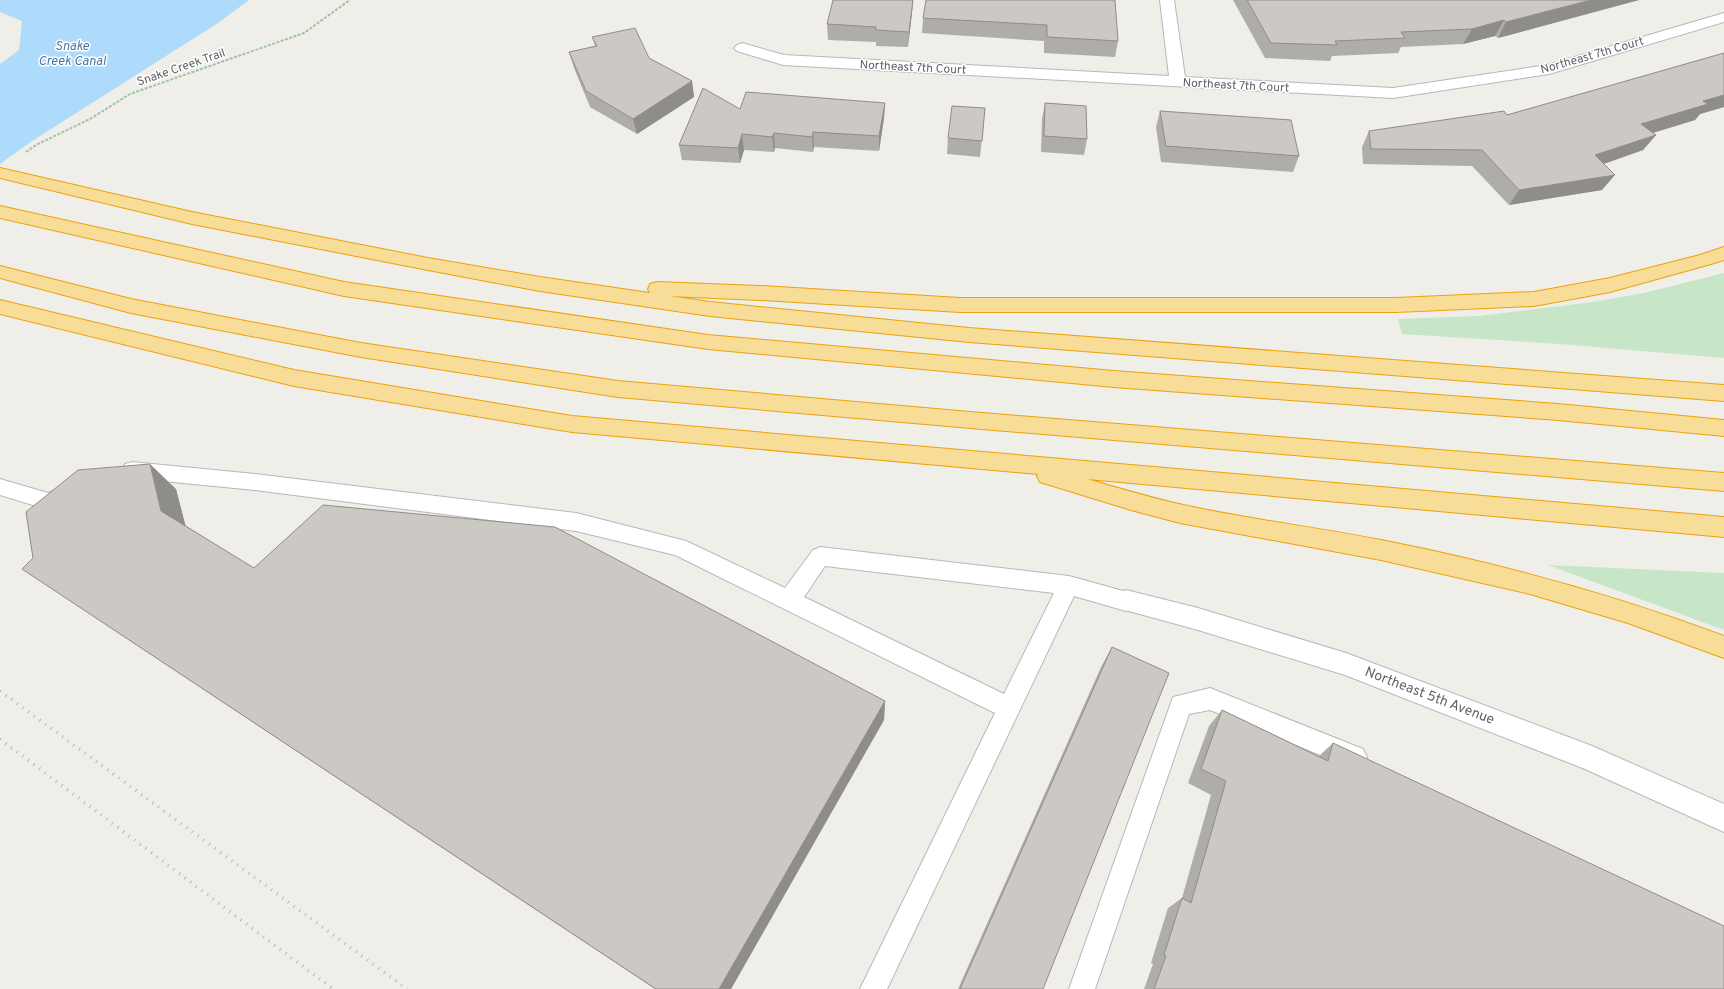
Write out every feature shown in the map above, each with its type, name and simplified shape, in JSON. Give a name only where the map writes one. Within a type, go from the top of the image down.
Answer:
[{"type":"highway","points":[[5,174],[192,218],[428,264],[540,284],[710,309],[969,335],[1724,393]]},
{"type":"highway","points":[[0,212],[344,289],[708,342],[1114,379],[1558,412],[1724,428]]},
{"type":"highway","points":[[540,284],[760,293],[960,305],[1396,305],[1493,302],[1534,299],[1610,285],[1705,260],[1724,253]]},
{"type":"highway","points":[[0,272],[131,306],[361,350],[618,389],[982,421],[1724,482]]},
{"type":"highway","points":[[0,307],[294,378],[572,424],[1724,527]]},
{"type":"highway","points":[[1000,462],[1159,509],[1390,552],[1532,585],[1607,606],[1685,631],[1724,646]]},
{"type":"street","points":[[1167,0],[1178,82]]},
{"type":"street","name":"Northeast 7th Court","points":[[742,48],[783,60],[1393,93],[1549,69],[1724,16]]},
{"type":"street","name":"Northeast 5th Avenue","points":[[1126,601],[1206,621],[1346,664],[1592,759],[1724,818]]},
{"type":"lane","points":[[111,472],[118,468],[255,482],[576,522],[679,546],[1009,708]]},
{"type":"lane","points":[[0,487],[49,502],[83,485]]},
{"type":"lane","points":[[789,601],[820,556],[1068,585],[1126,601]]},
{"type":"lane","points":[[873,989],[1068,585]]},
{"type":"lane","points":[[1082,989],[1181,706],[1210,699],[1373,764]]},
{"type":"path","name":"Snake Creek Trail","points":[[24,154],[36,145],[90,119],[130,94],[304,33],[350,0]]},
{"type":"green space","points":[[1724,273],[1724,358],[1560,344],[1402,334],[1398,319],[1479,316],[1593,302],[1644,293]]},
{"type":"green space","points":[[1548,565],[1724,573],[1724,630]]},
{"type":"water","name":"Snake Creek Canal","points":[[0,0],[249,0],[218,23],[29,143],[0,164],[0,64],[19,50],[22,21],[0,12]]},
{"type":"building","points":[[833,0],[913,0],[909,32],[876,30],[876,27],[827,24]]},
{"type":"building","points":[[926,0],[1115,0],[1118,41],[1047,37],[1047,25],[923,18]]},
{"type":"building","points":[[1247,0],[1591,0],[1506,22],[1504,20],[1472,29],[1401,32],[1405,38],[1335,41],[1337,45],[1271,43]]},
{"type":"building","points":[[635,28],[649,58],[692,81],[633,119],[586,91],[569,52],[597,46],[592,37]]},
{"type":"building","points":[[1724,53],[1724,95],[1703,101],[1708,104],[1641,124],[1656,135],[1595,155],[1615,175],[1519,190],[1482,150],[1371,149],[1369,131],[1504,111],[1507,115]]},
{"type":"building","points":[[703,88],[740,109],[746,92],[885,103],[879,136],[813,132],[812,137],[774,133],[772,137],[742,134],[738,148],[679,145]]},
{"type":"building","points":[[1045,103],[1086,106],[1087,139],[1044,136]]},
{"type":"building","points":[[952,106],[985,108],[982,141],[948,138]]},
{"type":"building","points":[[1160,111],[1291,120],[1299,156],[1166,146]]},
{"type":"building","points":[[150,464],[161,511],[254,568],[323,505],[555,527],[885,701],[719,989],[656,989],[22,569],[33,558],[26,512],[78,470]]},
{"type":"building","points":[[1112,647],[1169,673],[1043,989],[960,989]]},
{"type":"building","points":[[1222,710],[1328,761],[1333,743],[1724,926],[1724,989],[1154,989],[1166,956],[1164,955],[1182,898],[1191,903],[1226,781],[1201,769]]},
{"type":"railway","points":[[0,691],[407,989]]},
{"type":"railway","points":[[0,739],[333,989]]}]
